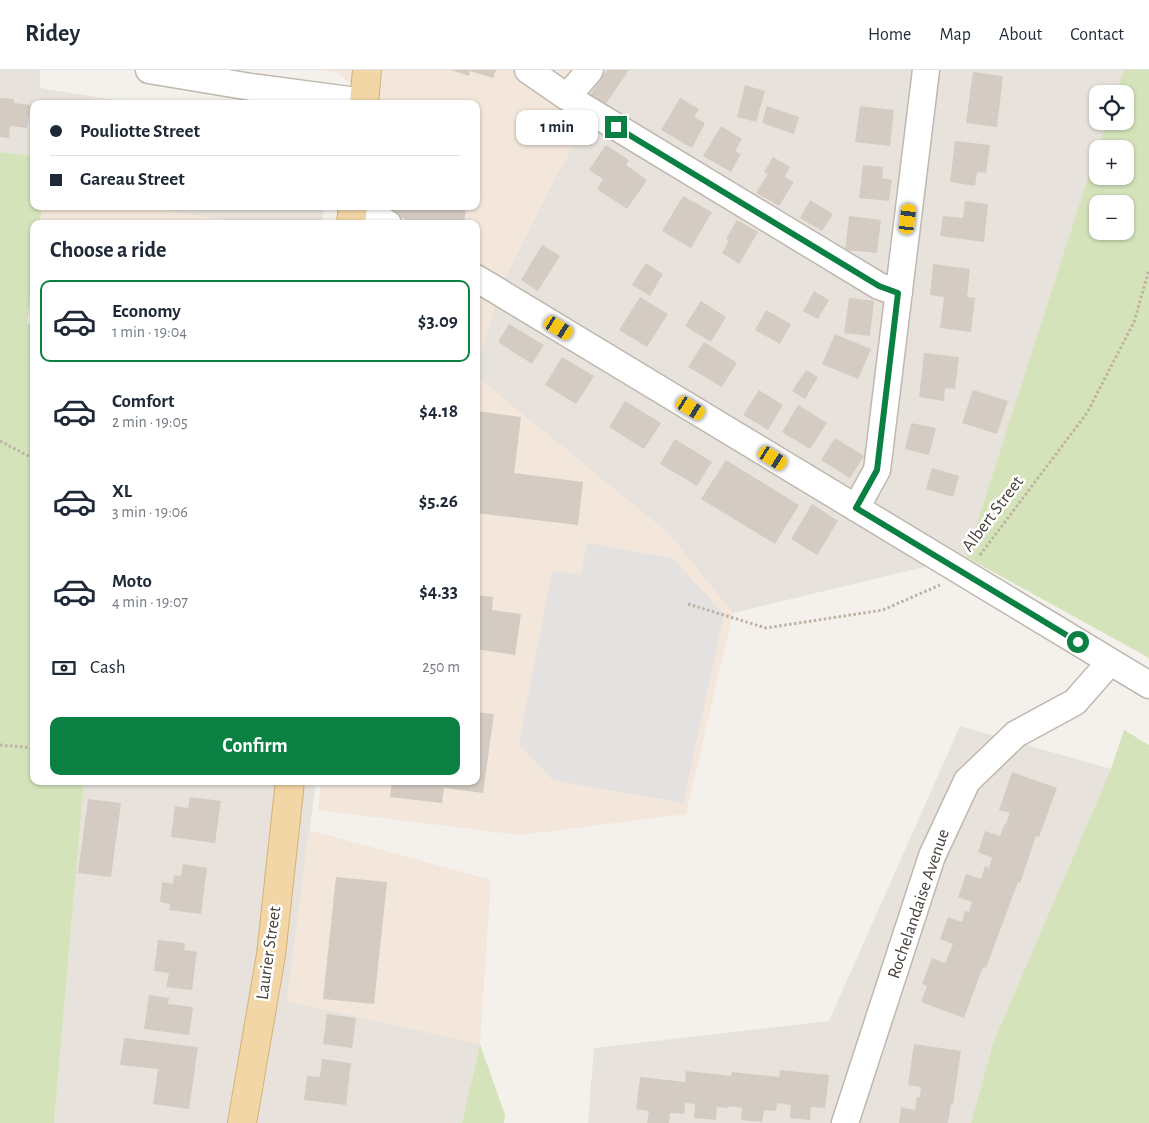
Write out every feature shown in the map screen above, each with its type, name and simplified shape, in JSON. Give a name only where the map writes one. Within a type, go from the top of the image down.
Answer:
[{"type":"main road","points":[[364,100],[367,70]]},
{"type":"main road","name":"Laurier Street","points":[[242,1123],[271,955],[290,785]]},
{"type":"street","points":[[149,70],[343,100]]},
{"type":"street","points":[[528,70],[567,97],[879,286],[898,293]]},
{"type":"street","points":[[567,97],[590,70]]},
{"type":"street","points":[[856,508],[877,470],[926,70]]},
{"type":"street","points":[[352,214],[381,220]]},
{"type":"street","points":[[480,280],[1149,685]]},
{"type":"street","name":"Rochelandaise Avenue","points":[[845,1123],[932,856],[967,781],[1016,734],[1075,702],[1110,662]]},
{"type":"path","name":"Albert Street","points":[[688,604],[766,628],[884,610],[964,574],[1087,413],[1134,322],[1149,270]]},
{"type":"path","points":[[0,441],[30,457]]},
{"type":"path","points":[[0,745],[30,748]]},
{"type":"shaded area","points":[[0,70],[40,70],[40,88],[115,100],[30,100],[30,156],[0,152]]},
{"type":"shaded area","points":[[321,70],[585,70],[580,77],[582,130],[555,178],[503,282],[480,354],[480,220],[368,220],[370,210],[480,210],[480,100],[369,100],[338,73]]},
{"type":"shaded area","points":[[585,70],[1124,70],[1119,85],[1089,85],[1089,130],[1104,130],[1101,140],[1089,140],[1089,177],[966,557],[733,613],[669,534],[480,379],[480,354],[503,282],[555,178],[582,130],[580,77]]},
{"type":"shaded area","points":[[42,210],[167,210],[220,220],[40,220]]},
{"type":"shaded area","points":[[167,210],[324,210],[322,220],[220,220]]},
{"type":"shaded area","points":[[480,379],[669,534],[733,613],[686,814],[520,835],[318,810],[321,785],[480,785]]},
{"type":"shaded area","points":[[587,543],[672,558],[724,614],[683,803],[553,780],[519,744],[552,571],[581,575]]},
{"type":"shaded area","points":[[960,726],[1111,769],[993,1043],[971,1123],[588,1123],[594,1048],[829,1021]]},
{"type":"shaded area","points":[[84,785],[315,785],[287,1001],[480,1044],[462,1123],[54,1123]]},
{"type":"shaded area","points":[[309,830],[491,880],[480,1044],[287,1001]]},
{"type":"green space","points":[[1124,70],[1149,70],[1149,658],[966,557],[1089,175],[1089,185],[1134,185],[1134,140],[1101,140],[1104,130],[1134,130],[1134,85],[1119,85]]},
{"type":"green space","points":[[0,152],[30,156],[30,210],[42,210],[40,220],[30,220],[30,299],[27,323],[30,324],[30,785],[84,785],[54,1123],[0,1123]]},
{"type":"green space","points":[[1124,730],[1149,745],[1149,1123],[971,1123],[993,1043],[1111,769]]},
{"type":"green space","points":[[480,1044],[505,1115],[504,1123],[462,1123]]},
{"type":"building","points":[[451,70],[496,70],[493,78],[470,71],[469,76]]},
{"type":"building","points":[[607,70],[629,70],[605,105],[590,95]]},
{"type":"building","points":[[973,72],[1003,76],[997,127],[966,123]]},
{"type":"building","points":[[745,85],[765,91],[756,122],[737,117]]},
{"type":"building","points":[[0,98],[14,99],[14,103],[30,105],[27,128],[10,126],[9,138],[0,137]]},
{"type":"building","points":[[680,98],[699,109],[694,117],[705,123],[692,148],[661,130]]},
{"type":"building","points":[[767,106],[799,117],[794,134],[762,123]]},
{"type":"building","points":[[860,106],[894,110],[890,146],[855,142]]},
{"type":"building","points":[[721,126],[742,139],[735,151],[741,154],[731,172],[703,156]]},
{"type":"building","points":[[955,141],[990,145],[986,173],[977,172],[975,186],[950,182]]},
{"type":"building","points":[[606,145],[629,160],[626,165],[647,180],[627,209],[597,189],[603,179],[589,170]]},
{"type":"building","points":[[773,157],[790,167],[785,177],[794,182],[779,206],[756,193],[768,174],[764,172]]},
{"type":"building","points":[[863,165],[883,167],[882,178],[892,180],[889,201],[859,198]]},
{"type":"building","points":[[683,196],[712,212],[691,248],[662,231]]},
{"type":"building","points":[[810,200],[833,214],[822,231],[800,218]]},
{"type":"building","points":[[965,201],[988,204],[984,242],[940,236],[943,216],[963,218]]},
{"type":"building","points":[[389,210],[466,210],[464,220],[406,220]]},
{"type":"building","points":[[849,216],[881,220],[877,253],[845,250]]},
{"type":"building","points":[[737,220],[758,232],[739,264],[722,253],[729,241],[726,239]]},
{"type":"building","points":[[542,245],[560,256],[538,291],[521,280]]},
{"type":"building","points":[[646,263],[663,274],[650,296],[632,285]]},
{"type":"building","points":[[933,264],[970,269],[967,297],[975,298],[971,332],[940,328],[944,297],[930,295]]},
{"type":"building","points":[[814,291],[829,300],[818,319],[803,311]]},
{"type":"building","points":[[640,297],[668,314],[647,347],[619,330]]},
{"type":"building","points":[[849,298],[874,301],[870,336],[844,333]]},
{"type":"building","points":[[701,301],[726,317],[711,342],[685,326]]},
{"type":"building","points":[[766,310],[791,324],[780,344],[755,330]]},
{"type":"building","points":[[509,324],[544,345],[532,364],[498,342]]},
{"type":"building","points":[[835,334],[871,349],[858,379],[822,364]]},
{"type":"building","points":[[704,342],[737,363],[722,387],[688,367]]},
{"type":"building","points":[[924,353],[959,357],[955,389],[945,388],[944,401],[919,397]]},
{"type":"building","points":[[562,357],[594,376],[576,404],[545,385]]},
{"type":"building","points":[[806,370],[818,377],[805,399],[792,391]]},
{"type":"building","points":[[759,390],[783,405],[768,430],[743,415]]},
{"type":"building","points":[[973,390],[1008,401],[997,434],[962,423]]},
{"type":"building","points":[[625,401],[661,423],[644,449],[609,427]]},
{"type":"building","points":[[798,405],[827,423],[810,449],[782,432]]},
{"type":"building","points":[[480,412],[521,417],[514,473],[583,482],[578,525],[480,513]]},
{"type":"building","points":[[911,423],[936,428],[929,455],[905,449]]},
{"type":"building","points":[[835,438],[864,456],[850,478],[821,460]]},
{"type":"building","points":[[675,439],[712,462],[697,486],[660,464]]},
{"type":"building","points":[[726,460],[799,505],[775,544],[701,499]]},
{"type":"building","points":[[932,468],[959,476],[953,497],[926,489]]},
{"type":"building","points":[[812,504],[838,521],[817,555],[791,539]]},
{"type":"building","points":[[480,595],[493,597],[492,610],[521,614],[515,655],[480,650]]},
{"type":"building","points":[[480,712],[494,714],[483,793],[444,788],[442,803],[390,797],[392,785],[480,785]]},
{"type":"building","points":[[1012,772],[1057,788],[1039,837],[1036,836],[1020,883],[1018,882],[986,968],[983,967],[964,1018],[921,1002],[927,986],[922,984],[932,958],[945,963],[953,944],[940,939],[948,917],[962,922],[965,911],[969,912],[972,902],[958,897],[966,874],[981,879],[985,866],[989,868],[992,858],[978,852],[985,831],[1000,836],[1006,824],[1010,813],[999,810]]},
{"type":"building","points":[[190,797],[221,801],[215,843],[171,837],[175,806],[188,808]]},
{"type":"building","points":[[88,799],[121,803],[111,877],[78,873]]},
{"type":"building","points":[[183,864],[207,868],[201,914],[169,910],[170,904],[160,902],[162,882],[173,884],[174,875],[181,876]]},
{"type":"building","points":[[336,877],[387,882],[374,1004],[323,999]]},
{"type":"building","points":[[158,940],[185,943],[184,950],[197,952],[192,990],[166,987],[169,973],[154,971]]},
{"type":"building","points":[[149,995],[169,998],[168,1004],[193,1007],[189,1035],[144,1029]]},
{"type":"building","points":[[327,1014],[356,1018],[352,1048],[323,1044]]},
{"type":"building","points":[[124,1038],[198,1047],[189,1109],[153,1104],[158,1069],[120,1065]]},
{"type":"building","points":[[914,1044],[961,1051],[953,1104],[951,1104],[948,1123],[899,1123],[901,1107],[915,1110],[917,1097],[920,1097],[921,1087],[908,1085]]},
{"type":"building","points":[[322,1059],[351,1063],[346,1105],[304,1100],[307,1076],[320,1077]]},
{"type":"building","points":[[780,1070],[829,1075],[825,1108],[811,1107],[810,1120],[790,1118],[791,1105],[777,1103],[776,1111],[764,1110],[762,1122],[741,1120],[742,1108],[729,1106],[728,1108],[717,1107],[716,1120],[694,1118],[695,1104],[685,1103],[684,1114],[670,1113],[669,1123],[647,1123],[649,1111],[636,1109],[640,1077],[685,1082],[686,1071],[731,1076],[732,1072],[779,1077]]},
{"type":"route","points":[[616,127],[879,286],[898,293],[877,470],[856,508],[1078,642]]}]
